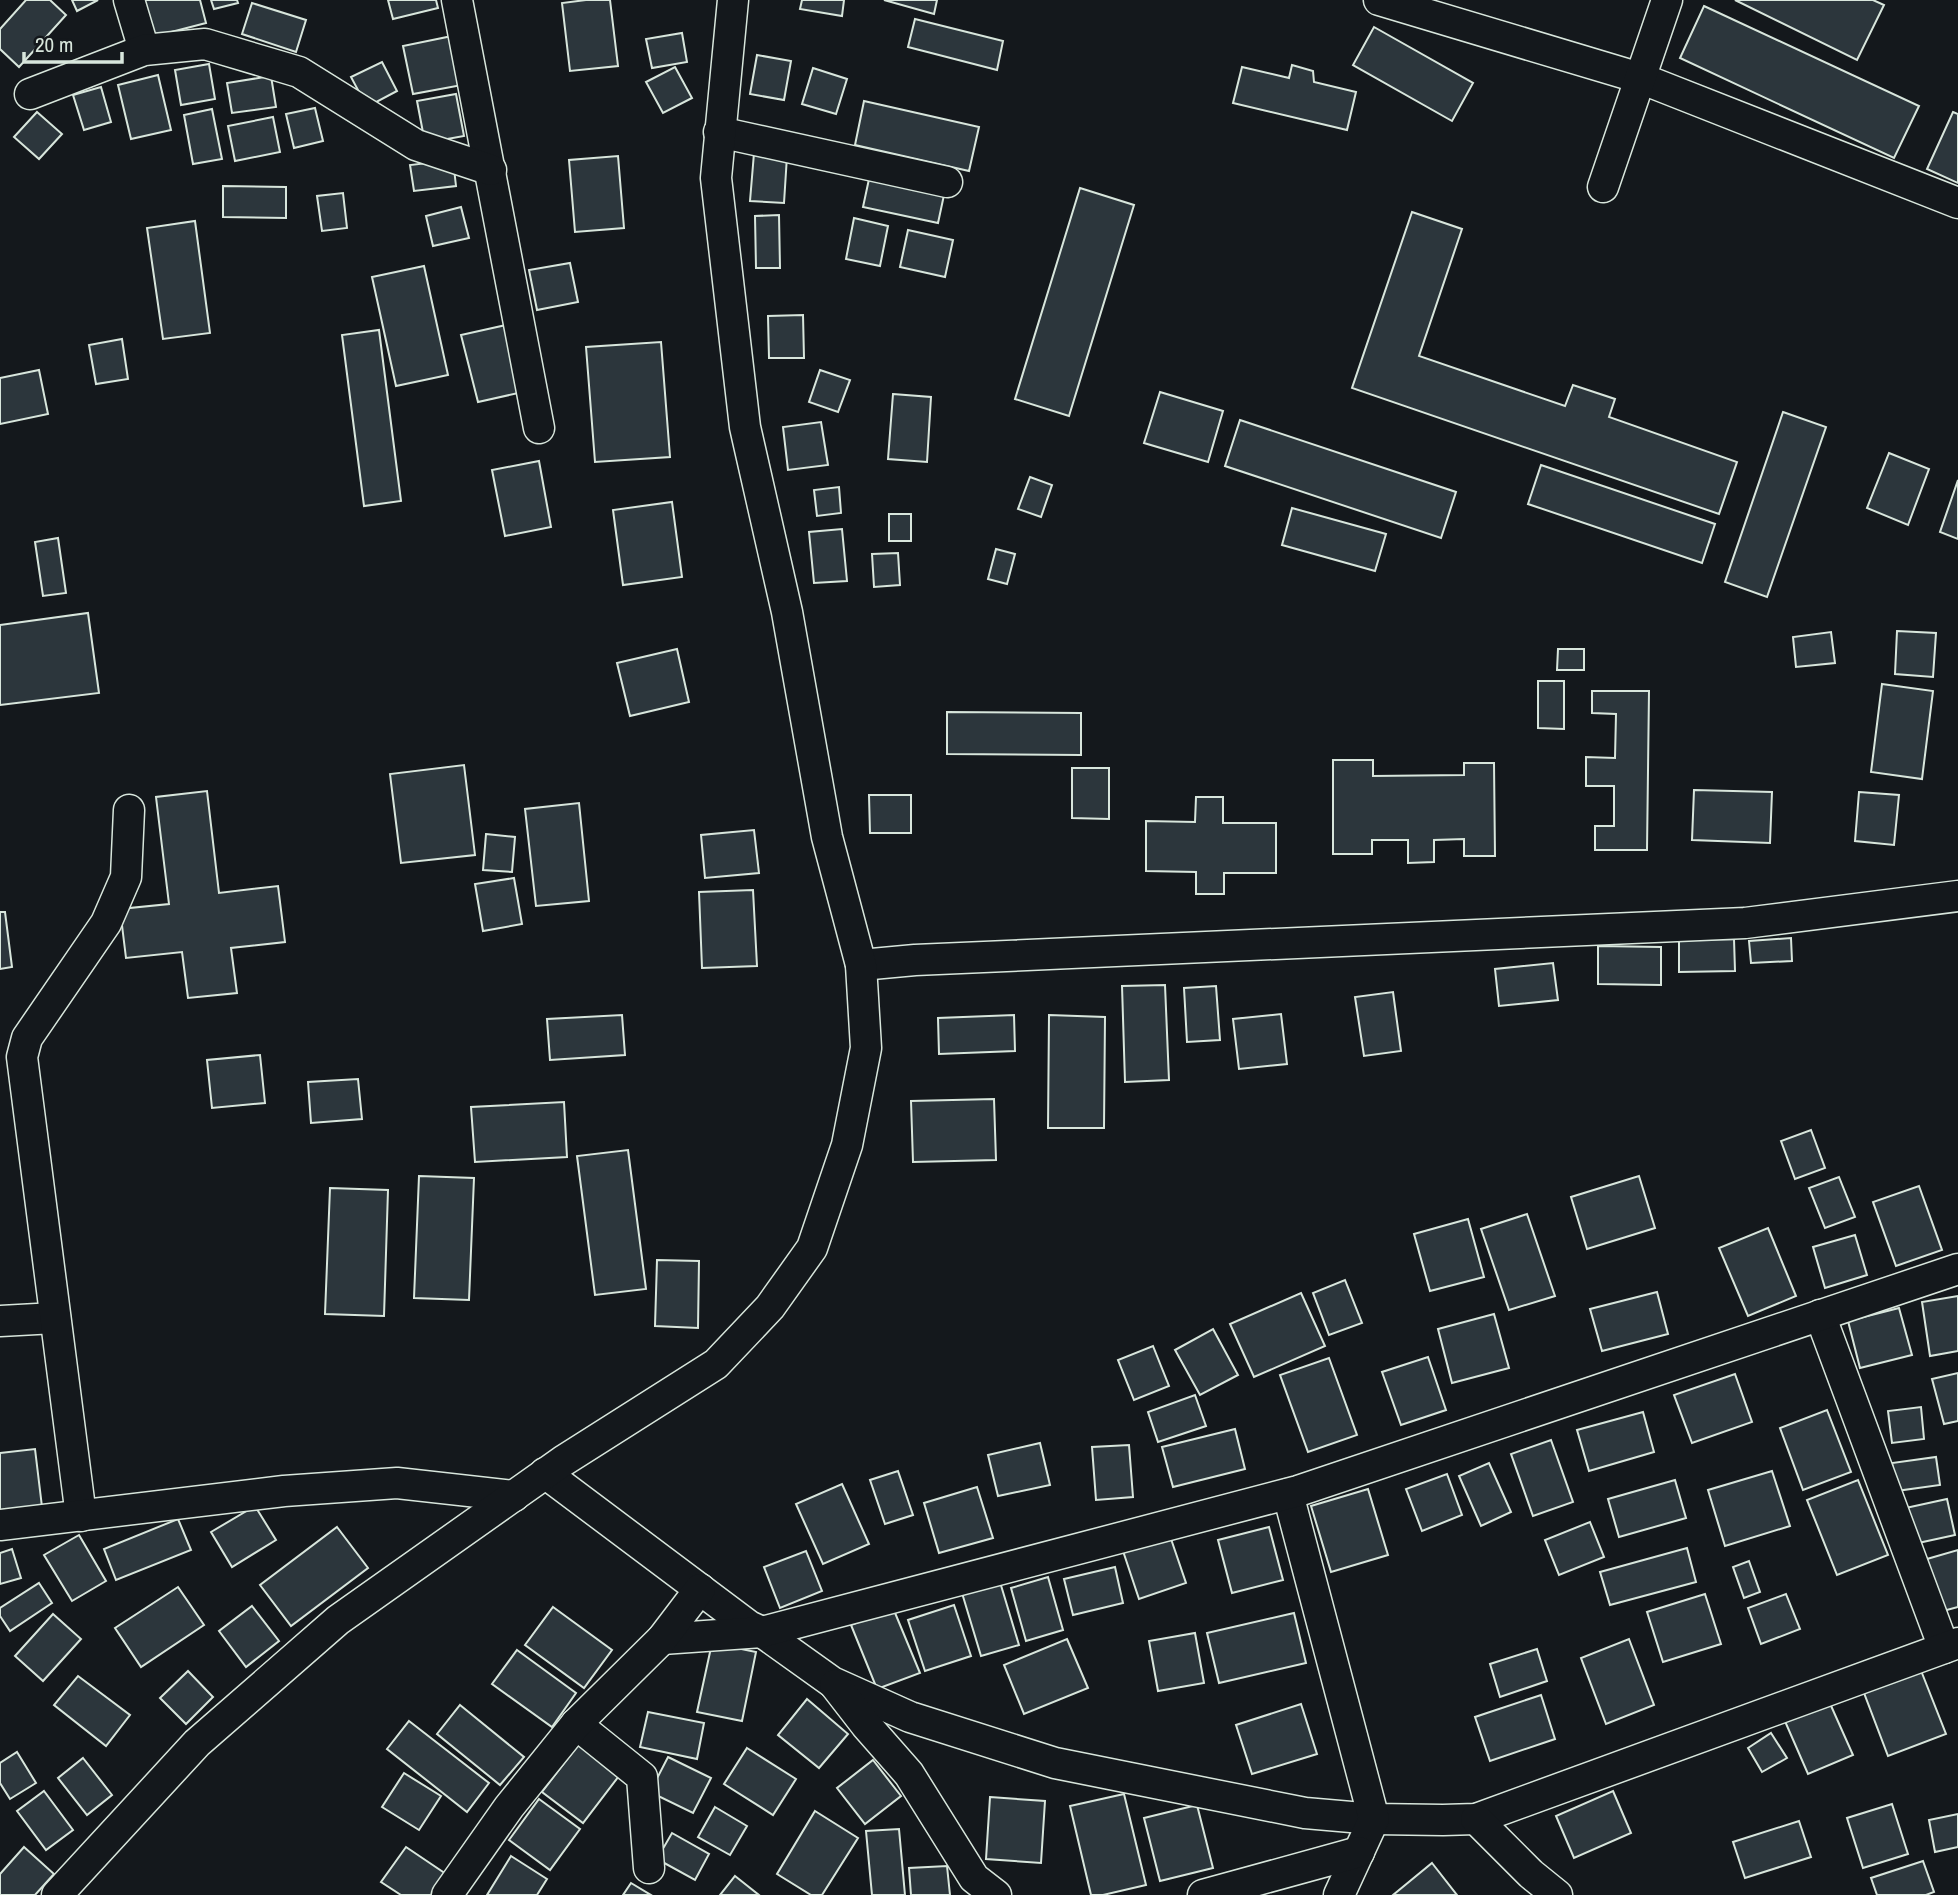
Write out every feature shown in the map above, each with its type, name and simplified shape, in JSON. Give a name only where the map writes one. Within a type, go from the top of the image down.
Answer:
[{"type":"street","points":[[129,0],[144,50]]},
{"type":"street","points":[[457,0],[539,428]]},
{"type":"street","points":[[57,1895],[197,1743],[318,1637],[545,1473],[716,1364],[770,1307],[812,1248],[847,1145],[866,1048],[861,965],[827,837],[787,612],[745,427],[716,178],[733,0]]},
{"type":"street","points":[[1379,0],[1640,78],[1958,203]]},
{"type":"street","points":[[1603,187],[1667,0]]},
{"type":"street","points":[[30,94],[144,50],[205,44],[299,72],[416,145],[491,170]]},
{"type":"street","points":[[719,132],[947,182]]},
{"type":"street","points":[[81,1516],[22,1057],[27,1038],[106,923],[126,877],[129,810]]},
{"type":"street","points":[[861,965],[929,959],[1745,923],[1958,896]]},
{"type":"street","points":[[662,1639],[762,1632],[1287,1494],[1958,1269]]},
{"type":"street","points":[[545,1473],[750,1626],[832,1682],[911,1717],[1055,1763],[1305,1813],[1374,1819],[1476,1819],[1951,1645],[1820,1315]]},
{"type":"street","points":[[0,1321],[55,1318]]},
{"type":"street","points":[[0,1525],[284,1491],[397,1483],[514,1496]]},
{"type":"street","points":[[1287,1494],[1374,1819],[1339,1895]]},
{"type":"street","points":[[447,1895],[509,1807],[576,1724],[662,1639],[701,1589]]},
{"type":"street","points":[[832,1682],[909,1774],[974,1878],[996,1895]]},
{"type":"street","points":[[576,1724],[642,1777],[649,1868]]},
{"type":"street","points":[[1476,1819],[1531,1874],[1557,1895]]},
{"type":"street","points":[[1203,1895],[1359,1852]]},
{"type":"building","points":[[26,0],[50,0],[66,15],[19,67],[0,49],[0,29]]},
{"type":"building","points":[[72,0],[98,0],[77,11]]},
{"type":"building","points":[[138,0],[200,0],[206,23],[148,38]]},
{"type":"building","points":[[211,0],[237,0],[238,3],[214,9]]},
{"type":"building","points":[[388,0],[436,0],[438,8],[393,19]]},
{"type":"building","points":[[610,0],[618,66],[570,71],[562,3]]},
{"type":"building","points":[[802,0],[844,0],[842,16],[800,9]]},
{"type":"building","points":[[884,0],[937,0],[934,14]]},
{"type":"building","points":[[1735,0],[1873,0],[1884,5],[1857,60]]},
{"type":"building","points":[[252,3],[306,20],[296,52],[242,34]]},
{"type":"building","points":[[1704,6],[1919,106],[1894,158],[1680,58]]},
{"type":"building","points":[[915,19],[1003,41],[997,70],[908,47]]},
{"type":"building","points":[[1374,27],[1473,83],[1452,121],[1353,65]]},
{"type":"building","points":[[682,33],[687,62],[652,68],[646,39]]},
{"type":"building","points":[[452,36],[462,85],[413,94],[403,46]]},
{"type":"building","points":[[757,55],[791,61],[784,100],[750,94]]},
{"type":"building","points":[[382,62],[397,91],[367,107],[351,77]]},
{"type":"building","points":[[209,64],[215,99],[181,105],[175,70]]},
{"type":"building","points":[[1292,65],[1313,71],[1314,82],[1356,92],[1347,130],[1233,103],[1242,67],[1289,78]]},
{"type":"building","points":[[675,67],[692,98],[663,113],[646,82]]},
{"type":"building","points":[[813,68],[847,79],[836,114],[802,104]]},
{"type":"building","points":[[158,75],[171,130],[131,139],[118,85]]},
{"type":"building","points":[[271,76],[276,107],[232,113],[227,83]]},
{"type":"building","points":[[101,87],[111,122],[84,130],[73,95]]},
{"type":"building","points":[[456,94],[464,136],[425,143],[417,101]]},
{"type":"building","points":[[864,101],[979,127],[969,171],[855,145]]},
{"type":"building","points":[[315,108],[323,141],[294,148],[286,114]]},
{"type":"building","points":[[212,109],[222,159],[193,164],[184,115]]},
{"type":"building","points":[[37,112],[62,134],[39,159],[14,137]]},
{"type":"building","points":[[1953,112],[1958,114],[1958,183],[1927,169]]},
{"type":"building","points":[[273,117],[280,152],[235,161],[228,126]]},
{"type":"building","points":[[754,153],[787,156],[784,203],[750,201]]},
{"type":"building","points":[[618,156],[624,228],[575,232],[569,160]]},
{"type":"building","points":[[453,160],[456,186],[414,191],[410,165]]},
{"type":"building","points":[[869,179],[944,195],[938,223],[863,207]]},
{"type":"building","points":[[223,186],[286,187],[286,218],[223,217]]},
{"type":"building","points":[[1080,188],[1134,205],[1069,416],[1015,399]]},
{"type":"building","points":[[343,193],[347,228],[322,231],[317,196]]},
{"type":"building","points":[[461,207],[469,238],[433,246],[426,216]]},
{"type":"building","points":[[1412,212],[1462,229],[1419,356],[1565,406],[1573,385],[1615,399],[1609,417],[1737,462],[1719,514],[1352,388]]},
{"type":"building","points":[[779,215],[780,268],[756,268],[755,216]]},
{"type":"building","points":[[854,218],[888,226],[880,266],[846,259]]},
{"type":"building","points":[[195,221],[210,333],[163,339],[147,228]]},
{"type":"building","points":[[908,230],[953,240],[945,277],[900,267]]},
{"type":"building","points":[[570,263],[578,302],[537,310],[529,270]]},
{"type":"building","points":[[424,266],[448,375],[396,386],[372,277]]},
{"type":"building","points":[[803,315],[804,358],[769,358],[768,316]]},
{"type":"building","points":[[506,325],[523,392],[478,402],[461,335]]},
{"type":"building","points":[[379,330],[401,501],[364,506],[342,335]]},
{"type":"building","points":[[122,339],[128,379],[96,384],[89,345]]},
{"type":"building","points":[[661,342],[670,457],[595,462],[586,347]]},
{"type":"building","points":[[39,370],[48,414],[0,424],[0,378]]},
{"type":"building","points":[[820,370],[850,380],[838,412],[809,402]]},
{"type":"building","points":[[1160,392],[1223,411],[1208,462],[1144,443]]},
{"type":"building","points":[[893,394],[931,397],[927,462],[888,459]]},
{"type":"building","points":[[1783,412],[1826,427],[1767,597],[1725,582]]},
{"type":"building","points":[[1240,420],[1456,492],[1441,538],[1225,466]]},
{"type":"building","points":[[821,422],[828,465],[788,470],[783,427]]},
{"type":"building","points":[[1889,453],[1929,469],[1908,525],[1867,508]]},
{"type":"building","points":[[539,461],[551,527],[505,536],[492,470]]},
{"type":"building","points":[[1541,465],[1715,524],[1702,563],[1528,504]]},
{"type":"building","points":[[1030,477],[1052,485],[1041,517],[1018,509]]},
{"type":"building","points":[[1958,480],[1958,539],[1940,532]]},
{"type":"building","points":[[839,487],[841,513],[817,516],[814,490]]},
{"type":"building","points":[[672,502],[682,577],[623,585],[613,510]]},
{"type":"building","points":[[1292,508],[1386,534],[1375,571],[1282,545]]},
{"type":"building","points":[[889,514],[911,514],[911,541],[889,541]]},
{"type":"building","points":[[842,529],[847,581],[814,583],[809,532]]},
{"type":"building","points":[[58,538],[66,593],[43,596],[35,542]]},
{"type":"building","points":[[996,549],[1015,554],[1007,584],[988,579]]},
{"type":"building","points":[[898,553],[900,585],[874,587],[872,554]]},
{"type":"building","points":[[88,613],[99,693],[0,705],[0,625]]},
{"type":"building","points":[[1897,631],[1936,633],[1933,677],[1895,674]]},
{"type":"building","points":[[1831,632],[1835,663],[1796,667],[1793,637]]},
{"type":"building","points":[[677,649],[689,702],[630,716],[617,663]]},
{"type":"building","points":[[1558,649],[1584,649],[1584,670],[1557,670]]},
{"type":"building","points":[[1538,681],[1564,681],[1564,729],[1538,728]]},
{"type":"building","points":[[1882,684],[1933,691],[1922,779],[1871,772]]},
{"type":"building","points":[[1592,691],[1649,691],[1647,850],[1595,850],[1595,826],[1614,826],[1614,786],[1586,786],[1586,757],[1615,758],[1616,714],[1592,713]]},
{"type":"building","points":[[947,712],[1081,713],[1081,755],[947,754]]},
{"type":"building","points":[[1333,760],[1373,760],[1373,776],[1464,775],[1464,763],[1494,763],[1495,856],[1464,856],[1464,839],[1434,840],[1434,862],[1408,863],[1408,840],[1372,840],[1372,854],[1333,854]]},
{"type":"building","points":[[464,765],[475,855],[401,863],[390,774]]},
{"type":"building","points":[[1072,768],[1109,768],[1109,819],[1072,818]]},
{"type":"building","points":[[1694,790],[1772,792],[1770,843],[1692,840]]},
{"type":"building","points":[[207,791],[219,893],[278,886],[285,942],[231,948],[237,993],[188,998],[182,952],[126,958],[120,909],[169,904],[156,797]]},
{"type":"building","points":[[1859,792],[1899,795],[1894,845],[1855,841]]},
{"type":"building","points":[[869,795],[911,795],[911,833],[870,833]]},
{"type":"building","points":[[1196,797],[1223,797],[1223,823],[1276,823],[1276,873],[1224,873],[1224,894],[1196,894],[1196,872],[1146,871],[1146,821],[1195,822]]},
{"type":"building","points":[[579,803],[589,901],[536,906],[525,809]]},
{"type":"building","points":[[754,830],[759,873],[705,878],[701,835]]},
{"type":"building","points":[[486,834],[515,837],[512,872],[483,870]]},
{"type":"building","points":[[514,878],[522,924],[483,931],[475,884]]},
{"type":"building","points":[[753,890],[757,966],[702,968],[699,892]]},
{"type":"building","points":[[0,912],[5,912],[12,967],[0,969]]},
{"type":"building","points":[[1791,938],[1792,961],[1751,963],[1749,941]]},
{"type":"building","points":[[1734,939],[1735,971],[1679,972],[1679,940]]},
{"type":"building","points":[[1598,946],[1661,947],[1661,985],[1598,984]]},
{"type":"building","points":[[1553,963],[1558,1000],[1499,1006],[1495,969]]},
{"type":"building","points":[[1165,985],[1169,1080],[1125,1082],[1122,986]]},
{"type":"building","points":[[1216,986],[1220,1040],[1187,1042],[1184,988]]},
{"type":"building","points":[[1393,992],[1401,1051],[1364,1056],[1355,997]]},
{"type":"building","points":[[1281,1014],[1287,1064],[1239,1069],[1233,1019]]},
{"type":"building","points":[[622,1015],[625,1055],[550,1060],[547,1019]]},
{"type":"building","points":[[1014,1015],[1015,1051],[939,1054],[938,1018]]},
{"type":"building","points":[[1049,1015],[1105,1017],[1104,1128],[1048,1128]]},
{"type":"building","points":[[260,1055],[265,1103],[212,1108],[207,1060]]},
{"type":"building","points":[[358,1079],[362,1119],[311,1123],[308,1082]]},
{"type":"building","points":[[994,1099],[996,1160],[913,1162],[911,1101]]},
{"type":"building","points":[[564,1102],[567,1157],[475,1162],[471,1107]]},
{"type":"building","points":[[1811,1130],[1825,1168],[1795,1179],[1781,1141]]},
{"type":"building","points":[[628,1150],[646,1289],[595,1295],[577,1156]]},
{"type":"building","points":[[419,1176],[474,1178],[469,1300],[414,1298]]},
{"type":"building","points":[[1639,1176],[1655,1228],[1587,1249],[1571,1197]]},
{"type":"building","points":[[1839,1177],[1855,1217],[1825,1228],[1809,1188]]},
{"type":"building","points":[[1919,1186],[1942,1250],[1896,1266],[1873,1202]]},
{"type":"building","points":[[330,1188],[388,1190],[384,1316],[325,1314]]},
{"type":"building","points":[[1527,1214],[1555,1296],[1509,1310],[1481,1229]]},
{"type":"building","points":[[1468,1219],[1484,1277],[1430,1291],[1414,1234]]},
{"type":"building","points":[[1768,1228],[1796,1296],[1748,1316],[1719,1248]]},
{"type":"building","points":[[1855,1235],[1867,1275],[1825,1288],[1813,1247]]},
{"type":"building","points":[[657,1260],[699,1261],[698,1328],[655,1326]]},
{"type":"building","points":[[1345,1280],[1362,1323],[1329,1335],[1313,1293]]},
{"type":"building","points":[[1657,1292],[1668,1334],[1602,1351],[1590,1309]]},
{"type":"building","points":[[1301,1293],[1325,1346],[1254,1377],[1230,1324]]},
{"type":"building","points":[[1958,1296],[1958,1351],[1930,1356],[1922,1302]]},
{"type":"building","points":[[1899,1308],[1912,1355],[1860,1368],[1848,1321]]},
{"type":"building","points":[[1494,1314],[1509,1368],[1452,1383],[1438,1329]]},
{"type":"building","points":[[1213,1329],[1238,1375],[1200,1395],[1175,1350]]},
{"type":"building","points":[[1153,1346],[1169,1386],[1134,1400],[1118,1360]]},
{"type":"building","points":[[1428,1357],[1446,1410],[1401,1425],[1382,1372]]},
{"type":"building","points":[[1329,1358],[1357,1435],[1308,1452],[1280,1375]]},
{"type":"building","points":[[1958,1373],[1958,1421],[1944,1424],[1932,1379]]},
{"type":"building","points":[[1735,1374],[1752,1422],[1692,1443],[1674,1395]]},
{"type":"building","points":[[1195,1395],[1206,1426],[1158,1442],[1148,1412]]},
{"type":"building","points":[[1921,1407],[1924,1439],[1892,1443],[1888,1411]]},
{"type":"building","points":[[1827,1410],[1851,1472],[1803,1490],[1780,1428]]},
{"type":"building","points":[[1643,1412],[1654,1452],[1589,1471],[1577,1430]]},
{"type":"building","points":[[1235,1429],[1245,1469],[1173,1487],[1162,1447]]},
{"type":"building","points":[[1551,1440],[1573,1502],[1533,1516],[1511,1454]]},
{"type":"building","points":[[1040,1443],[1050,1485],[998,1496],[988,1455]]},
{"type":"building","points":[[1129,1445],[1133,1497],[1096,1500],[1092,1447]]},
{"type":"building","points":[[35,1449],[42,1507],[0,1512],[0,1453]]},
{"type":"building","points":[[1936,1457],[1940,1485],[1896,1491],[1892,1463]]},
{"type":"building","points":[[1489,1463],[1511,1512],[1481,1526],[1459,1476]]},
{"type":"building","points":[[898,1471],[913,1515],[885,1524],[870,1480]]},
{"type":"building","points":[[1772,1471],[1790,1526],[1725,1546],[1708,1490]]},
{"type":"building","points":[[1447,1474],[1462,1515],[1422,1531],[1406,1489]]},
{"type":"building","points":[[1675,1480],[1686,1518],[1619,1537],[1608,1499]]},
{"type":"building","points":[[1858,1480],[1888,1555],[1837,1575],[1807,1500]]},
{"type":"building","points":[[842,1484],[869,1544],[823,1564],[796,1504]]},
{"type":"building","points":[[977,1487],[993,1538],[939,1553],[924,1503]]},
{"type":"building","points":[[1368,1489],[1388,1555],[1331,1572],[1311,1506]]},
{"type":"building","points":[[1947,1499],[1955,1535],[1909,1545],[1901,1509]]},
{"type":"building","points":[[255,1506],[276,1540],[232,1567],[211,1532]]},
{"type":"building","points":[[178,1519],[191,1550],[116,1580],[104,1549]]},
{"type":"building","points":[[1590,1522],[1604,1557],[1559,1575],[1545,1540]]},
{"type":"building","points":[[337,1527],[368,1568],[291,1626],[260,1585]]},
{"type":"building","points":[[1269,1527],[1283,1580],[1232,1593],[1218,1540]]},
{"type":"building","points":[[79,1535],[106,1581],[72,1601],[44,1555]]},
{"type":"building","points":[[1170,1536],[1186,1583],[1139,1599],[1123,1551]]},
{"type":"building","points":[[1687,1548],[1696,1582],[1610,1605],[1600,1572]]},
{"type":"building","points":[[12,1549],[21,1578],[0,1584],[0,1553]]},
{"type":"building","points":[[1958,1550],[1958,1607],[1943,1611],[1927,1559]]},
{"type":"building","points":[[806,1551],[822,1591],[780,1608],[764,1567]]},
{"type":"building","points":[[1749,1561],[1760,1592],[1744,1598],[1733,1567]]},
{"type":"building","points":[[1115,1567],[1123,1603],[1073,1615],[1064,1579]]},
{"type":"building","points":[[1048,1577],[1063,1630],[1026,1641],[1011,1588]]},
{"type":"building","points":[[1000,1582],[1019,1645],[981,1656],[962,1593]]},
{"type":"building","points":[[39,1583],[52,1603],[10,1631],[0,1616],[0,1608]]},
{"type":"building","points":[[178,1587],[204,1625],[141,1667],[115,1628]]},
{"type":"building","points":[[1705,1594],[1721,1644],[1663,1662],[1647,1612]]},
{"type":"building","points":[[1786,1594],[1800,1629],[1761,1644],[1748,1608]]},
{"type":"building","points":[[954,1605],[971,1656],[925,1671],[908,1620]]},
{"type":"building","points":[[252,1606],[279,1641],[246,1667],[219,1631]]},
{"type":"building","points":[[553,1607],[612,1650],[584,1688],[525,1645]]},
{"type":"building","points":[[893,1608],[920,1673],[877,1689],[851,1625]]},
{"type":"building","points":[[1294,1613],[1306,1663],[1219,1683],[1207,1633]]},
{"type":"building","points":[[53,1614],[81,1639],[43,1681],[15,1656]]},
{"type":"building","points":[[1195,1633],[1204,1683],[1158,1691],[1149,1641]]},
{"type":"building","points":[[1067,1639],[1088,1688],[1024,1714],[1004,1665]]},
{"type":"building","points":[[1629,1639],[1654,1705],[1606,1724],[1581,1658]]},
{"type":"building","points":[[712,1643],[756,1652],[742,1721],[697,1712]]},
{"type":"building","points":[[1537,1649],[1547,1681],[1500,1697],[1490,1664]]},
{"type":"building","points":[[517,1650],[576,1693],[552,1727],[492,1684]]},
{"type":"building","points":[[1918,1663],[1946,1734],[1888,1756],[1861,1685]]},
{"type":"building","points":[[188,1671],[213,1697],[186,1724],[160,1698]]},
{"type":"building","points":[[78,1676],[130,1715],[106,1746],[54,1705]]},
{"type":"building","points":[[1541,1695],[1555,1739],[1490,1761],[1475,1717]]},
{"type":"building","points":[[807,1699],[848,1734],[819,1768],[778,1735]]},
{"type":"building","points":[[1828,1699],[1853,1755],[1808,1774],[1784,1719]]},
{"type":"building","points":[[1301,1704],[1317,1754],[1252,1774],[1236,1725]]},
{"type":"building","points":[[460,1705],[524,1757],[500,1785],[437,1734]]},
{"type":"building","points":[[648,1712],[704,1723],[697,1759],[640,1747]]},
{"type":"building","points":[[409,1721],[489,1783],[467,1812],[387,1749]]},
{"type":"building","points":[[1771,1733],[1787,1758],[1762,1772],[1748,1748]]},
{"type":"building","points":[[581,1741],[622,1772],[583,1823],[542,1792]]},
{"type":"building","points":[[747,1748],[796,1779],[773,1815],[724,1784]]},
{"type":"building","points":[[17,1752],[36,1783],[10,1799],[0,1783],[0,1763]]},
{"type":"building","points":[[668,1757],[711,1778],[693,1813],[650,1792]]},
{"type":"building","points":[[83,1758],[112,1795],[87,1815],[58,1778]]},
{"type":"building","points":[[873,1760],[901,1796],[865,1824],[837,1788]]},
{"type":"building","points":[[404,1773],[441,1796],[419,1830],[382,1807]]},
{"type":"building","points":[[44,1791],[73,1830],[46,1850],[17,1811]]},
{"type":"building","points":[[1613,1791],[1631,1833],[1574,1858],[1556,1816]]},
{"type":"building","points":[[1124,1794],[1146,1885],[1103,1895],[1091,1895],[1070,1806]]},
{"type":"building","points":[[990,1797],[1045,1801],[1041,1863],[986,1859]]},
{"type":"building","points":[[539,1799],[580,1829],[550,1870],[509,1840]]},
{"type":"building","points":[[1892,1804],[1908,1854],[1863,1868],[1847,1818]]},
{"type":"building","points":[[1197,1805],[1213,1868],[1160,1881],[1144,1818]]},
{"type":"building","points":[[715,1807],[747,1826],[730,1855],[698,1837]]},
{"type":"building","points":[[815,1811],[858,1838],[822,1895],[811,1895],[777,1874]]},
{"type":"building","points":[[1958,1814],[1958,1847],[1935,1852],[1929,1820]]},
{"type":"building","points":[[1799,1821],[1811,1857],[1745,1878],[1733,1842]]},
{"type":"building","points":[[899,1829],[905,1895],[872,1895],[866,1831]]},
{"type":"building","points":[[672,1833],[709,1854],[695,1880],[657,1859]]},
{"type":"building","points":[[24,1847],[54,1874],[35,1895],[0,1895],[0,1874]]},
{"type":"building","points":[[406,1847],[446,1874],[431,1895],[401,1895],[381,1882]]},
{"type":"building","points":[[511,1856],[547,1879],[537,1895],[487,1895]]},
{"type":"building","points":[[1923,1861],[1934,1892],[1926,1895],[1877,1895],[1871,1878]]},
{"type":"building","points":[[1432,1863],[1457,1895],[1393,1895]]},
{"type":"building","points":[[947,1866],[950,1895],[911,1895],[909,1868]]},
{"type":"building","points":[[735,1876],[759,1895],[720,1895]]},
{"type":"building","points":[[631,1883],[651,1895],[623,1895]]}]
